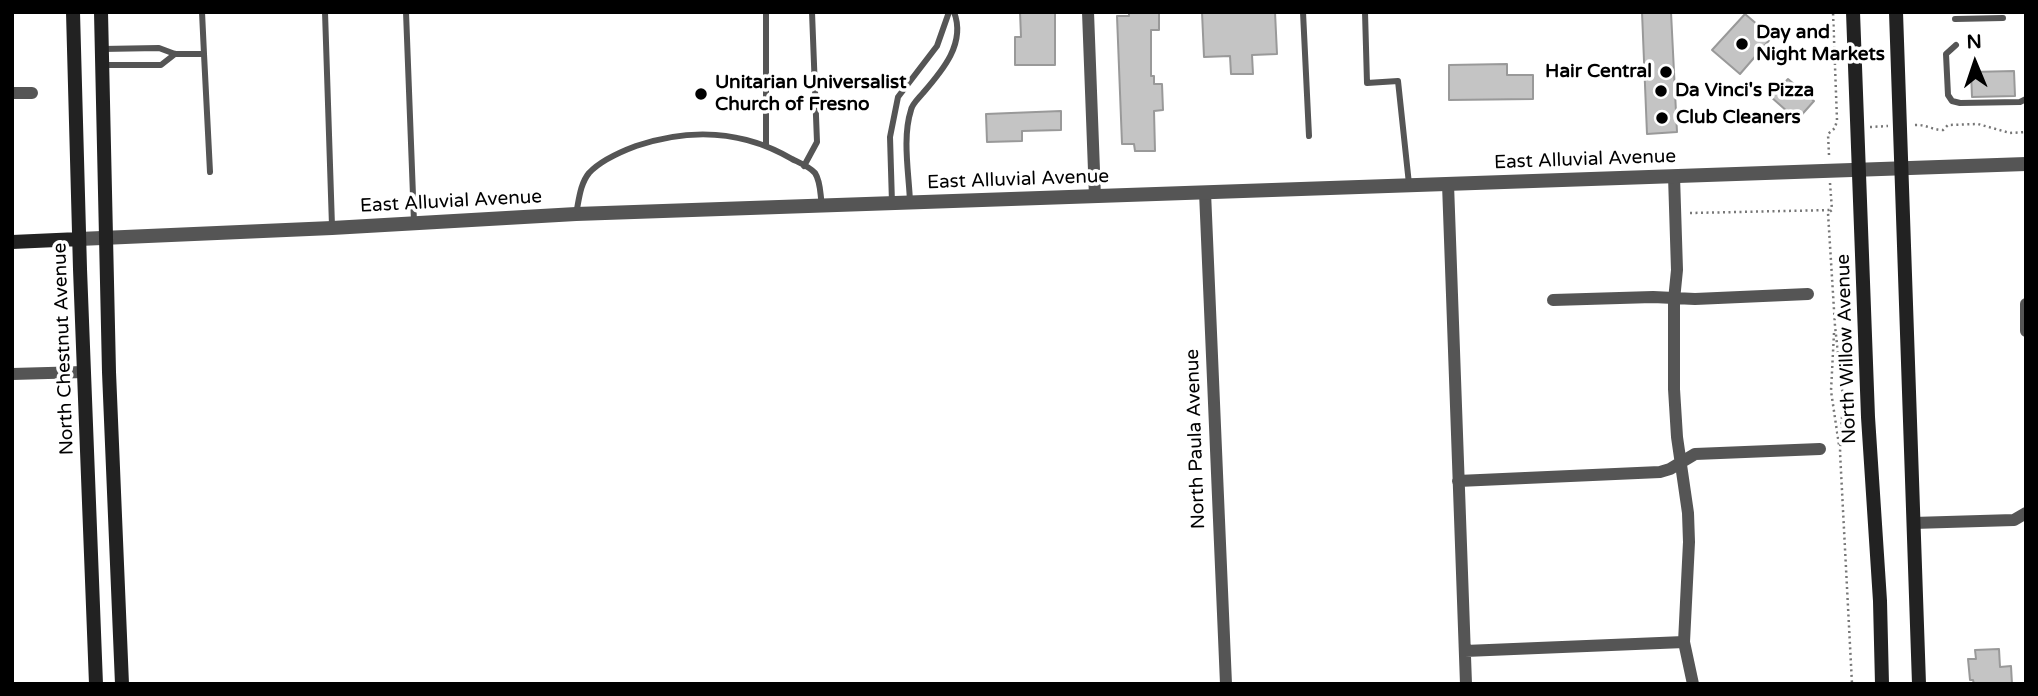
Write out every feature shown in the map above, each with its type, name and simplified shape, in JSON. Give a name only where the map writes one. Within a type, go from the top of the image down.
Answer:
[{"type":"main road","name":"North Chestnut Avenue","points":[[73,12],[96,684]]},
{"type":"main road","points":[[101,12],[109,372],[122,684]]},
{"type":"main road","name":"North Willow Avenue","points":[[1853,12],[1868,417],[1880,601],[1882,684]]},
{"type":"main road","points":[[1896,12],[1919,684]]},
{"type":"main road","name":"East Alluvial Avenue","points":[[12,242],[79,240]]},
{"type":"street","points":[[1088,12],[1095,197]]},
{"type":"street","points":[[12,93],[32,93]]},
{"type":"street","name":"East Alluvial Avenue","points":[[79,240],[576,214],[2026,164]]},
{"type":"street","points":[[1674,176],[1677,270],[1674,298],[1674,389],[1689,542],[1684,642],[1693,684]]},
{"type":"street","points":[[1448,184],[1466,684]]},
{"type":"street","name":"North Paula Avenue","points":[[1205,192],[1226,684]]},
{"type":"street","points":[[1553,300],[1695,299],[1808,293]]},
{"type":"street","points":[[2026,304],[2026,331]]},
{"type":"street","points":[[12,374],[84,372]]},
{"type":"street","points":[[1458,481],[1660,472],[1695,454],[1821,449]]},
{"type":"street","points":[[1913,523],[2014,520],[2026,513]]},
{"type":"street","points":[[1465,651],[1684,642]]},
{"type":"lane","points":[[202,12],[210,172]]},
{"type":"lane","points":[[325,12],[332,228]]},
{"type":"lane","points":[[406,12],[414,224]]},
{"type":"lane","points":[[766,12],[766,146]]},
{"type":"lane","points":[[804,166],[817,142],[811,12]]},
{"type":"lane","points":[[910,202],[908,137],[911,108],[935,80],[954,51],[959,24],[952,12]]},
{"type":"lane","points":[[892,203],[890,137],[898,97],[937,46],[952,12]]},
{"type":"lane","points":[[1303,12],[1309,136]]},
{"type":"lane","points":[[1365,12],[1367,82],[1398,81],[1409,185]]},
{"type":"lane","points":[[1955,19],[2003,18]]},
{"type":"lane","points":[[1956,45],[1946,54],[1948,95],[1952,101],[2020,102],[2026,99]]},
{"type":"lane","points":[[102,49],[159,48],[175,54],[204,54]]},
{"type":"lane","points":[[102,65],[161,65],[175,54]]},
{"type":"lane","points":[[576,214],[584,181],[600,164],[626,150],[659,138],[695,134],[734,136],[766,146],[804,166],[817,177],[822,205]]},
{"type":"path","points":[[1833,12],[1835,128],[1923,124],[1931,130],[1942,130],[1948,125],[1978,124],[2010,133],[2026,132]]},
{"type":"path","points":[[1690,214],[1832,209],[1828,213],[1835,326],[1843,398],[1840,452]]},
{"type":"path","points":[[1835,326],[1831,391],[1840,452],[1852,684]]},
{"type":"building","points":[[1020,12],[1055,12],[1055,65],[1015,65],[1015,37],[1021,37]]},
{"type":"building","points":[[1129,12],[1159,12],[1159,30],[1151,30],[1151,76],[1154,76],[1154,84],[1162,84],[1163,110],[1154,111],[1155,151],[1135,151],[1134,144],[1122,144],[1117,16],[1129,16]]},
{"type":"building","points":[[1202,12],[1275,12],[1277,54],[1252,55],[1253,74],[1231,74],[1230,56],[1204,57]]},
{"type":"building","points":[[1642,12],[1671,12],[1677,132],[1647,134]]},
{"type":"building","name":"Day and Night Markets","points":[[1745,14],[1772,37],[1740,74],[1712,50]]},
{"type":"building","points":[[1507,64],[1507,75],[1533,75],[1533,99],[1449,100],[1449,65]]},
{"type":"building","points":[[2014,71],[2015,96],[1972,97],[1971,72]]},
{"type":"building","points":[[1788,79],[1814,101],[1797,120],[1771,97]]},
{"type":"building","points":[[1061,111],[1061,130],[1022,131],[1022,141],[987,142],[986,114]]},
{"type":"building","points":[[1999,649],[2000,667],[2011,666],[2012,684],[1974,684],[1973,680],[1970,680],[1968,659],[1976,659],[1975,650]]},
{"type":"place","name":"Day and Night Markets","points":[[1742,44]]},
{"type":"place","name":"Hair Central","points":[[1666,72]]},
{"type":"place","name":"Da Vinci's Pizza","points":[[1661,91]]},
{"type":"place","name":"Unitarian Universalist Church of Fresno","points":[[701,94]]},
{"type":"place","name":"Club Cleaners","points":[[1662,118]]}]
